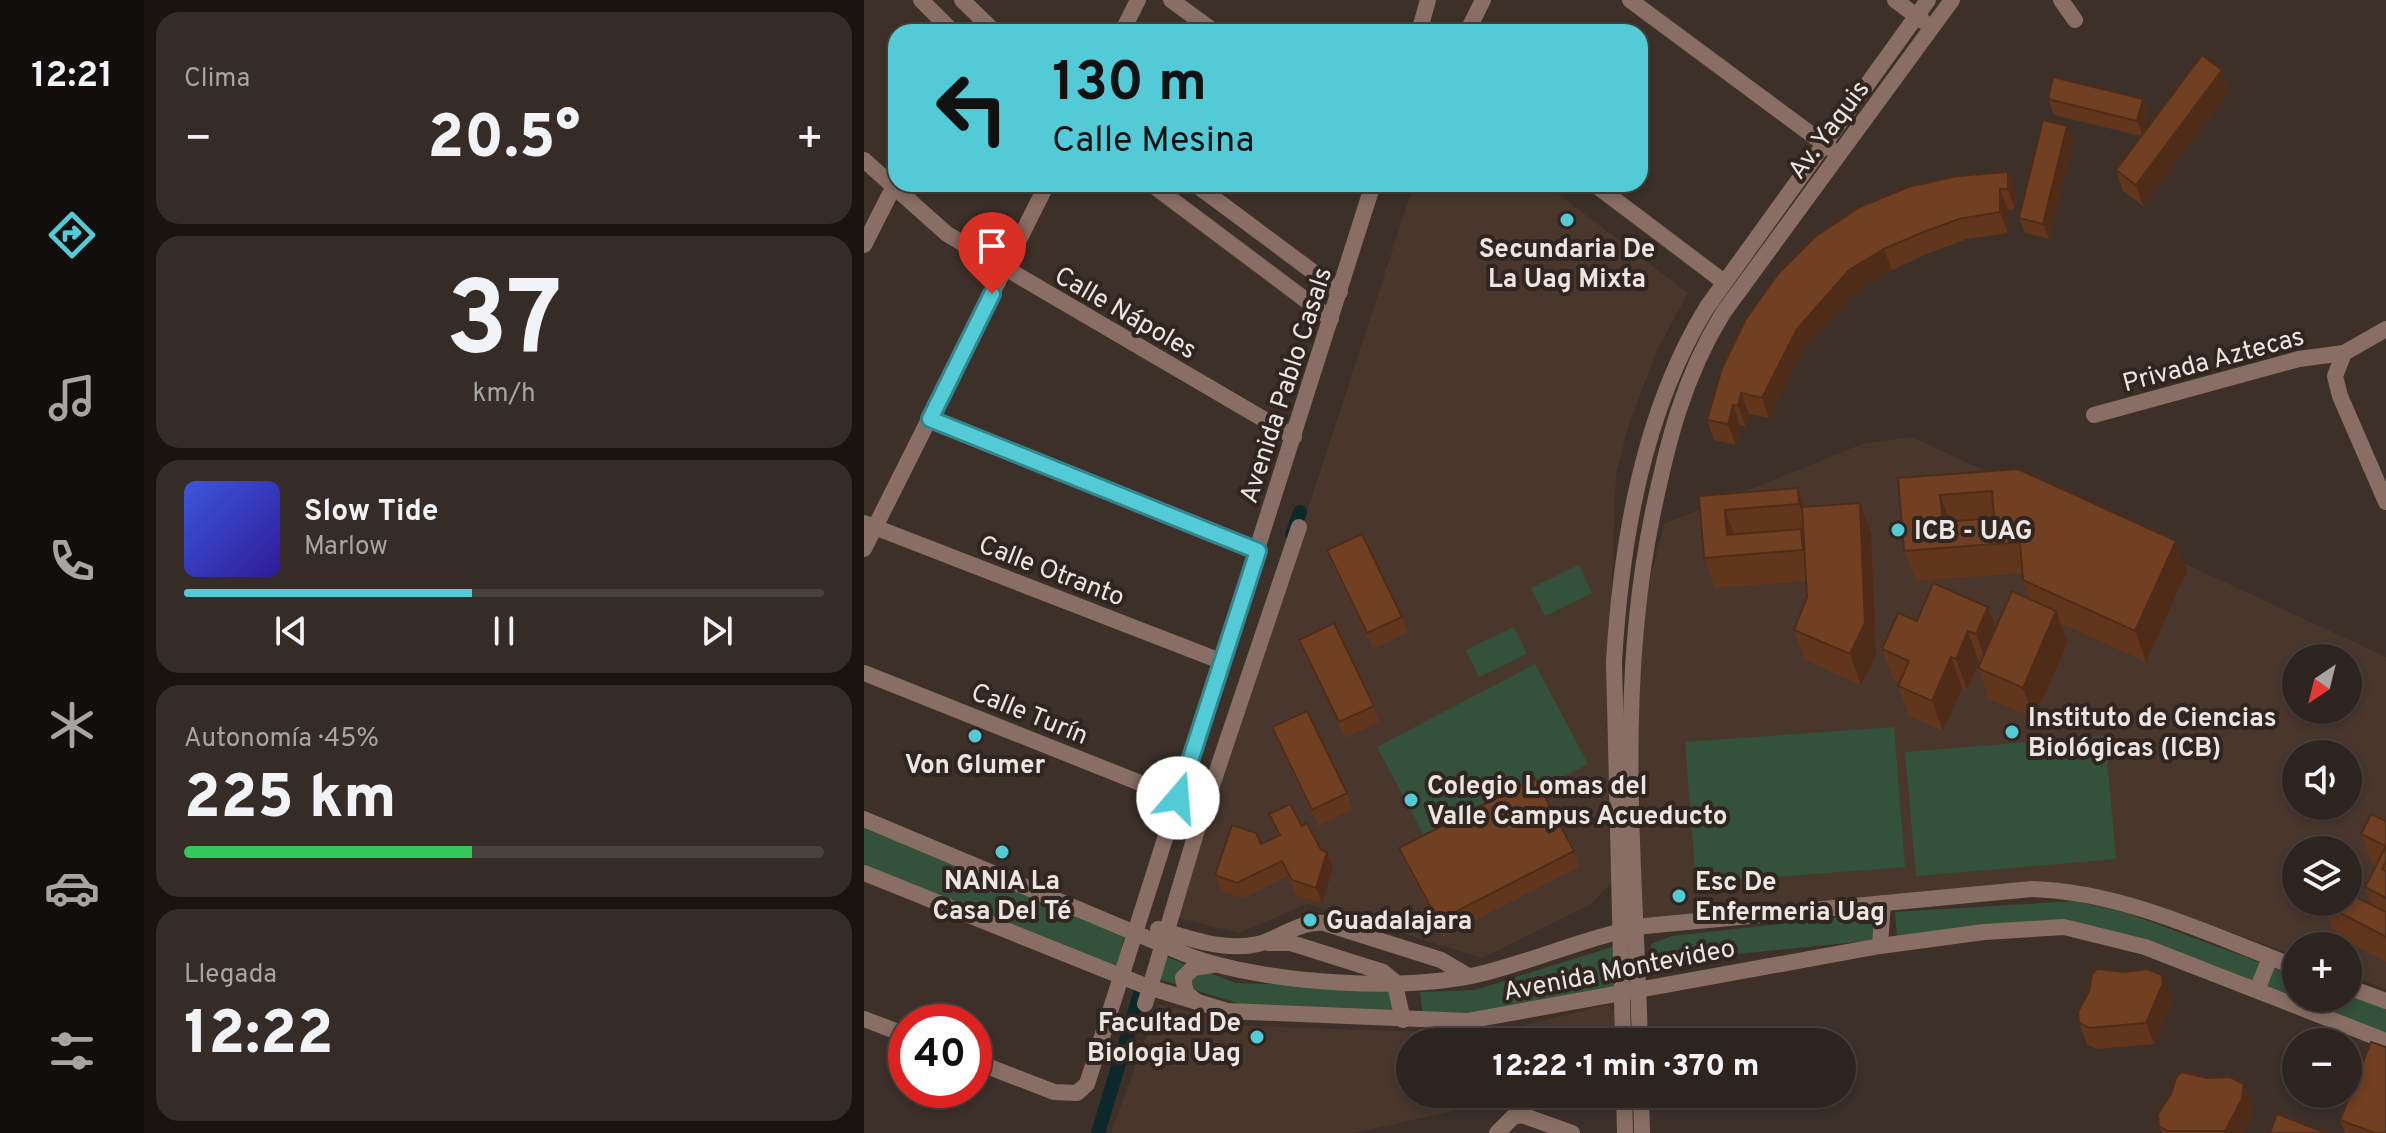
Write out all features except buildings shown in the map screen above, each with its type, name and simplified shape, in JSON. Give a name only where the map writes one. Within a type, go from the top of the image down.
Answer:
[{"type":"street","points":[[921,0],[945,24]]},
{"type":"street","points":[[962,0],[987,24]]},
{"type":"street","points":[[1126,24],[1138,0]]},
{"type":"street","points":[[1171,0],[1204,24]]},
{"type":"street","points":[[1421,24],[1428,0]]},
{"type":"street","points":[[1471,24],[1483,0]]},
{"type":"street","points":[[1630,0],[1839,155]]},
{"type":"street","points":[[1895,0],[1932,27]]},
{"type":"street","name":"Av. Yaquis","points":[[1626,930],[1613,711],[1618,600],[1654,421],[1690,335],[1724,282],[1928,0]]},
{"type":"street","name":"Av. Yaquis","points":[[1626,930],[1635,603],[1672,424],[1703,348],[1742,287],[1952,0]]},
{"type":"street","points":[[2061,0],[2075,20]]},
{"type":"street","name":"Calle Nápoles","points":[[864,160],[888,183]]},
{"type":"street","points":[[864,245],[891,192]]},
{"type":"street","name":"Calle Nápoles","points":[[898,192],[947,234],[1294,437]]},
{"type":"street","points":[[864,549],[870,525],[930,419],[1043,192]]},
{"type":"street","points":[[1162,192],[1331,319]]},
{"type":"street","points":[[1206,192],[1340,292]]},
{"type":"street","name":"Avenida Pablo Casals","points":[[992,1068],[1054,1092],[1077,1093],[1087,1084],[1133,931],[1223,662],[1373,192]]},
{"type":"street","points":[[1605,192],[1724,282]]},
{"type":"street","points":[[2386,329],[2344,353],[2335,376],[2340,396],[2381,478],[2386,502]]},
{"type":"street","name":"Privada Aztecas","points":[[2094,415],[2299,359],[2344,353]]},
{"type":"street","points":[[930,419],[1258,551]]},
{"type":"street","name":"Calle Otranto","points":[[870,525],[1223,662]]},
{"type":"street","points":[[1147,996],[1299,527]]},
{"type":"street","points":[[1618,600],[1635,603]]},
{"type":"street","name":"Calle Turín","points":[[864,673],[1178,798]]},
{"type":"street","points":[[864,819],[1133,931],[1155,928],[1164,938],[1210,943],[1291,943],[1371,965],[1394,981],[1403,1020]]},
{"type":"street","name":"Avenida Montevideo","points":[[864,873],[1122,975],[1147,996],[1227,1011],[1467,1021],[1880,946],[1984,932],[2064,927],[2145,947],[2386,1041]]},
{"type":"street","name":"Avenida Montevideo","points":[[1164,938],[1214,965],[1278,977],[1394,981],[1468,976],[1626,930],[2032,889],[2071,891],[2157,914],[2282,962]]},
{"type":"street","points":[[1880,946],[1883,903]]},
{"type":"street","points":[[1258,944],[1303,924],[1324,923],[1441,960],[1468,976]]},
{"type":"street","points":[[1626,930],[1630,993],[1637,1028]]},
{"type":"street","points":[[2257,990],[2270,958]]},
{"type":"street","points":[[1203,1006],[1186,993],[1183,978],[1193,968],[1214,965]]},
{"type":"street","points":[[2362,992],[2386,1001]]},
{"type":"street","points":[[1625,1028],[1630,993]]},
{"type":"street","points":[[864,1019],[888,1028]]},
{"type":"street","points":[[1631,1108],[1642,1133]]},
{"type":"street","points":[[1625,1133],[1635,1108]]},
{"type":"street","points":[[1497,1133],[1513,1117],[1522,1115],[1572,1133]]},
{"type":"shaded area","points":[[1411,192],[1555,192],[1688,293],[1657,350],[1629,424],[1616,474],[1607,717],[1611,883],[1591,904],[1482,958],[1307,904],[1239,933],[1175,917]]},
{"type":"shaded area","name":"Instituto de Ciencias Biológicas (ICB)","points":[[1912,437],[2358,644],[2282,644],[2282,724],[2362,724],[2362,646],[2386,657],[2386,989],[2362,980],[2362,932],[2282,932],[2282,951],[2162,907],[2114,893],[2064,886],[1641,919],[1638,629],[1664,524],[1862,444]]},
{"type":"shaded area","points":[[1158,1004],[1246,1026],[1396,1031],[1396,1108],[1466,1108],[1354,1133],[1111,1133]]},
{"type":"shaded area","points":[[1607,1005],[1616,1012],[1617,1028],[1513,1028]]},
{"type":"green space","points":[[1579,565],[1592,593],[1545,616],[1531,588]]},
{"type":"green space","points":[[1514,627],[1527,654],[1479,677],[1466,650]]},
{"type":"green space","points":[[1535,664],[1588,764],[1430,847],[1377,747]]},
{"type":"green space","points":[[1894,727],[1905,867],[1696,883],[1685,742]]},
{"type":"green space","points":[[2105,736],[2116,859],[1916,876],[1905,752]]},
{"type":"green space","points":[[864,828],[1125,933],[1117,967],[864,869]]},
{"type":"green space","points":[[2074,901],[2127,913],[2282,971],[2282,997],[2111,932],[1897,938],[1895,912]]},
{"type":"green space","points":[[1877,913],[1876,940],[1710,957],[1653,976],[1651,944],[1672,936]]},
{"type":"green space","points":[[1618,945],[1618,987],[1494,1015],[1423,1017],[1420,992],[1475,990]]},
{"type":"green space","points":[[1164,956],[1236,983],[1392,988],[1398,1016],[1260,1010],[1155,978]]},
{"type":"green space","points":[[2362,1000],[2386,1009],[2386,1036],[2323,1012],[2362,1012]]},
{"type":"waterway","points":[[1292,535],[1300,512]]},
{"type":"waterway","points":[[1098,1133],[1143,984]]},
{"type":"place","name":"Secundaria De La Uag Mixta","points":[[1567,220]]},
{"type":"place","name":"ICB - UAG","points":[[1898,530]]},
{"type":"place","name":"Instituto de Ciencias Biológicas (ICB)","points":[[2012,732]]},
{"type":"place","name":"Von Glumer","points":[[975,736]]},
{"type":"place","name":"Colegio Lomas del Valle Campus Acueducto","points":[[1411,800]]},
{"type":"place","name":"NANIA La Casa Del Té","points":[[1002,852]]},
{"type":"place","name":"Esc De Enfermeria Uag","points":[[1679,896]]},
{"type":"place","name":"Guadalajara","points":[[1310,920]]},
{"type":"place","name":"Facultad De Biologia Uag","points":[[1257,1037]]},
{"type":"route","points":[[992,294],[930,419],[1258,551],[1178,798]]}]
